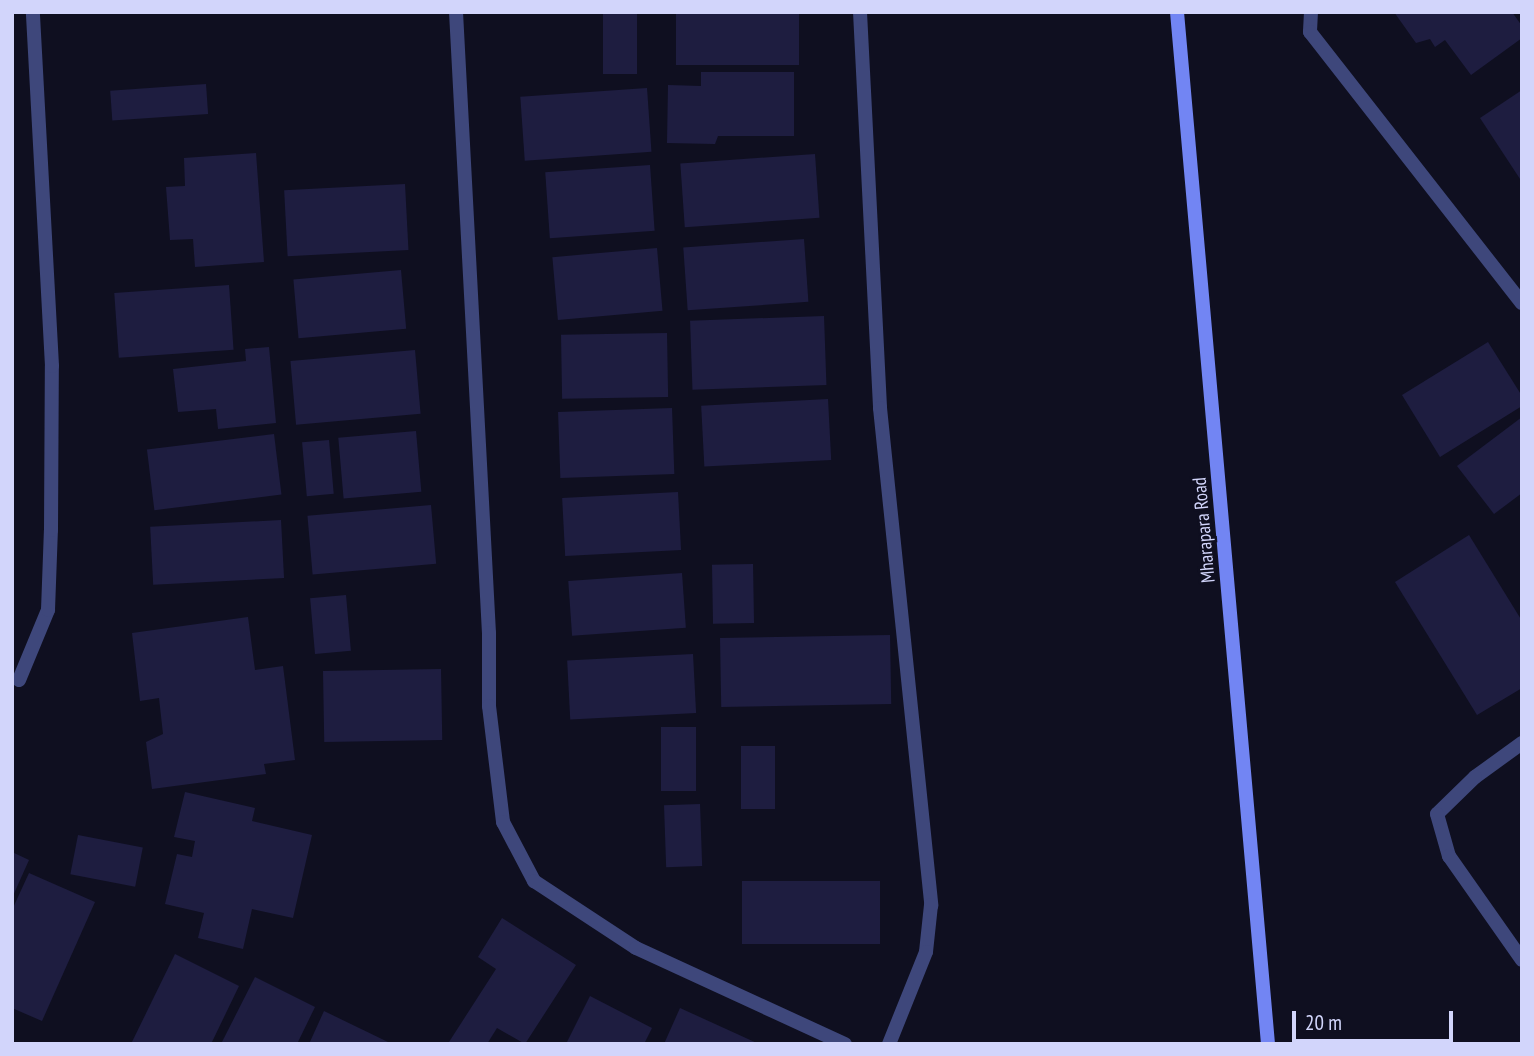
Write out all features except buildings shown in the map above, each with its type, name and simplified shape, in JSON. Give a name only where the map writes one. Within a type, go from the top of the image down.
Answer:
[{"type":"main road","name":"Mharapara Road","points":[[1177,12],[1268,1044]]},
{"type":"street","points":[[19,680],[48,610],[51,530],[52,366],[33,12]]},
{"type":"street","points":[[456,12],[489,633],[489,706],[503,822],[534,881],[579,911],[636,948],[845,1044]]},
{"type":"street","points":[[860,12],[880,408],[931,905],[926,952],[889,1044]]},
{"type":"street","points":[[1311,12],[1310,32],[1522,303]]},
{"type":"street","points":[[1522,743],[1475,777],[1437,814],[1449,856],[1522,960]]}]
